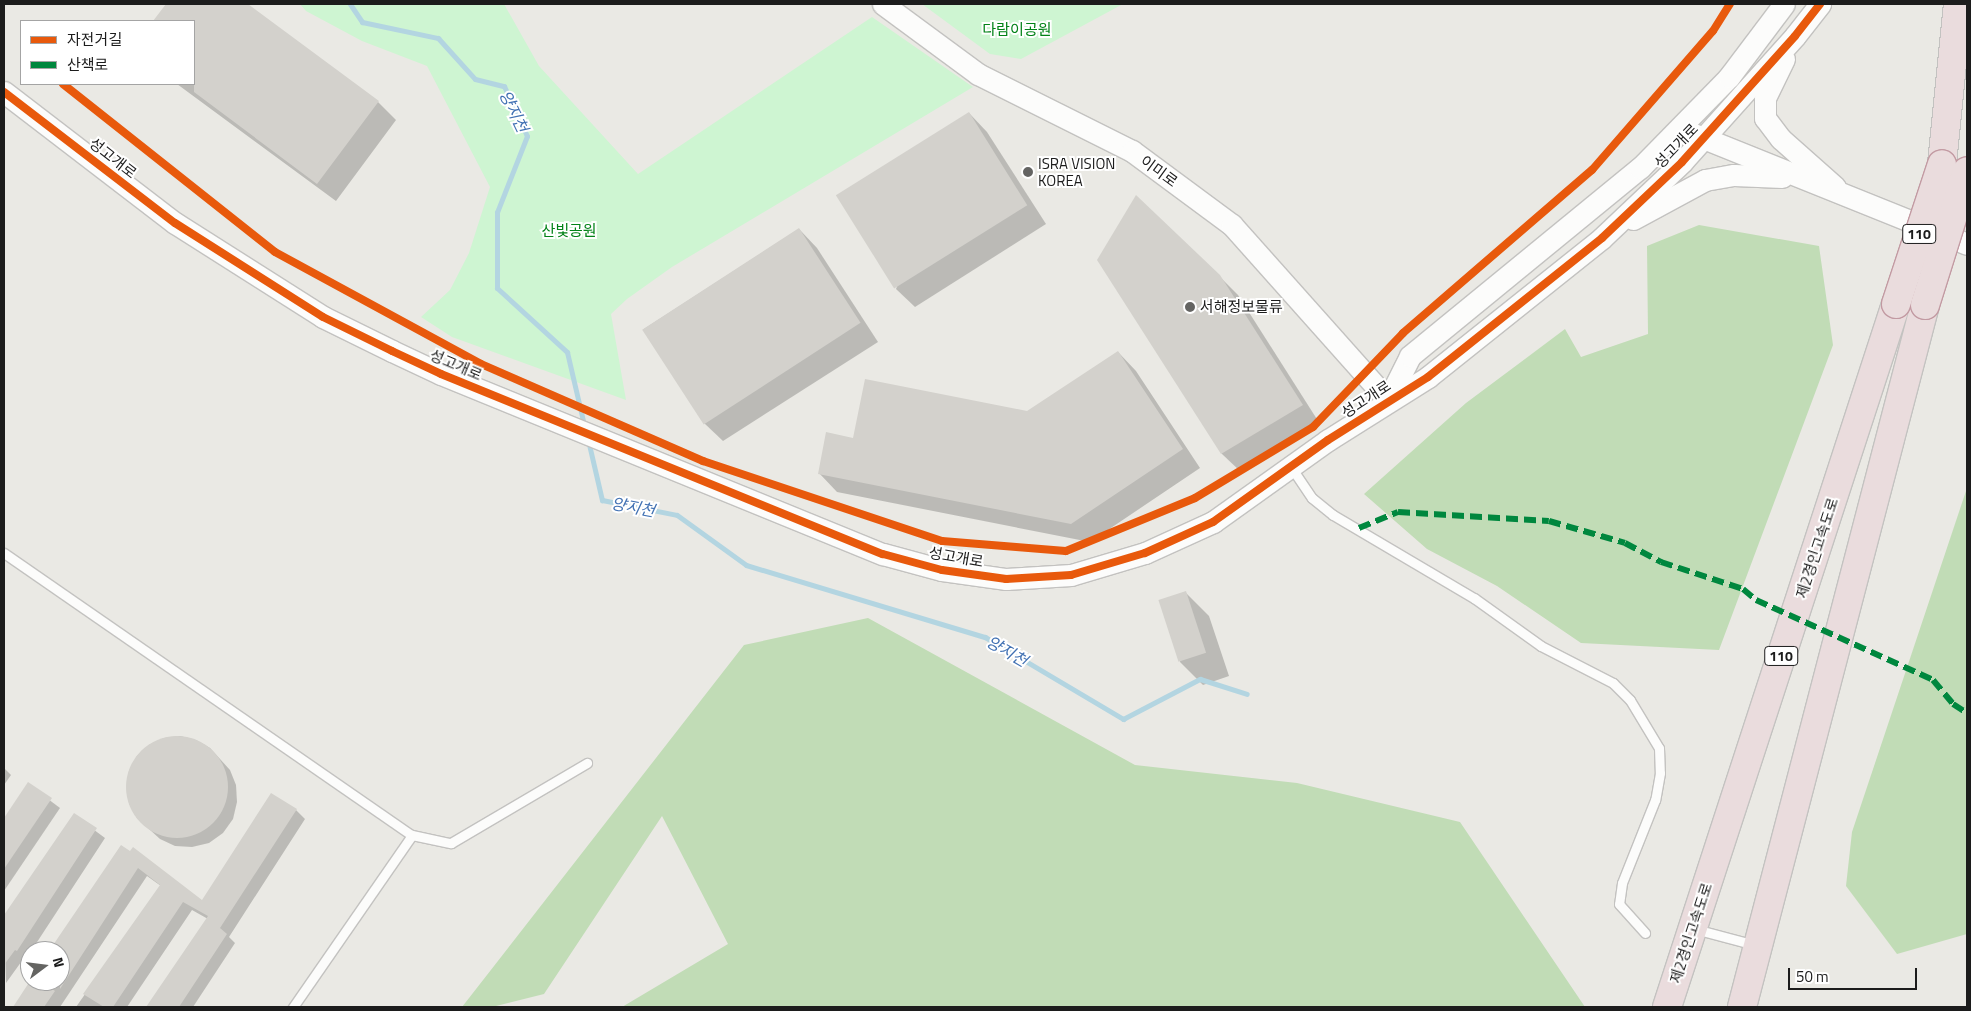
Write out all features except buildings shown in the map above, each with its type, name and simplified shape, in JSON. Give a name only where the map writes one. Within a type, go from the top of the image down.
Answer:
[{"type":"highway","points":[[1955,168],[1958,4]]},
{"type":"highway","name":"제2경인고속도로","points":[[1742,1007],[1925,305],[1955,168],[1967,90]]},
{"type":"highway","name":"제2경인고속도로","points":[[1667,1007],[1896,304],[1955,168]]},
{"type":"street","name":"이미로","points":[[883,4],[978,74],[1132,151],[1232,225],[1388,400]]},
{"type":"street","name":"성고개로","points":[[1388,400],[1410,356],[1640,168],[1730,78],[1784,4]]},
{"type":"street","name":"성고개로","points":[[4,92],[175,223],[323,317],[441,374],[883,554],[942,570],[1006,579],[1070,575],[1145,553],[1213,522],[1388,400],[1428,377],[1603,236],[1682,162],[1795,36],[1820,4]]},
{"type":"street","points":[[1795,36],[1765,98],[1765,118],[1781,139],[1844,196]]},
{"type":"street","points":[[1679,128],[1798,178],[1967,244]]},
{"type":"street","points":[[1603,236],[1705,180],[1734,176],[1798,178]]},
{"type":"lane","points":[[1291,466],[1312,498],[1333,515],[1474,598],[1541,646],[1614,683],[1630,700],[1659,748],[1660,773],[1655,800],[1622,883],[1618,904],[1645,932]]},
{"type":"lane","points":[[4,553],[412,836],[452,843],[587,763]]},
{"type":"lane","points":[[293,1007],[412,836]]},
{"type":"lane","points":[[1693,928],[1758,946]]},
{"type":"green space","name":"산빛공원","points":[[300,4],[504,4],[539,66],[638,174],[872,17],[973,87],[672,267],[627,299],[611,314],[626,400],[452,337],[421,317],[450,290],[469,253],[490,187],[427,66],[362,41],[306,11]]},
{"type":"green space","name":"다람이공원","points":[[922,4],[1123,4],[1021,59],[990,54]]},
{"type":"green space","points":[[1699,225],[1819,246],[1833,345],[1719,650],[1581,643],[1497,586],[1427,549],[1364,494],[1466,403],[1565,329],[1581,357],[1648,334],[1647,246]]},
{"type":"green space","points":[[1967,488],[1967,934],[1897,954],[1846,886],[1852,832]]},
{"type":"green space","points":[[868,618],[1135,765],[1297,783],[1460,822],[1585,1007],[622,1007],[728,944],[662,816],[544,994],[492,1007],[462,1007],[744,645]]},
{"type":"waterway","name":"양지천","points":[[350,4],[362,22],[438,38],[475,79],[504,86],[527,136],[497,212],[497,288],[567,352],[584,425]]},
{"type":"waterway","name":"양지천","points":[[588,440],[602,500],[677,515],[746,565],[985,637],[1123,719],[1200,679],[1247,694]]},
{"type":"marked path","points":[[1359,528],[1398,512],[1549,521],[1625,543],[1661,562],[1743,589],[1756,600],[1933,680],[1953,704],[1967,713]]},
{"type":"cycle path","points":[[64,85],[275,252],[481,364],[703,461],[942,541],[1066,551],[1195,498],[1313,427],[1403,333],[1592,170],[1713,31],[1730,4]]},
{"type":"cycle path","points":[[4,92],[175,223],[323,317],[392,351],[441,374],[883,554],[942,570],[1006,579],[1071,575],[1145,553],[1213,522],[1328,440],[1428,377],[1602,238],[1682,162],[1795,36],[1820,4]]},
{"type":"place","name":"ISRA VISION KOREA","points":[[1028,172]]},
{"type":"place","name":"서해정보물류","points":[[1190,307]]}]
